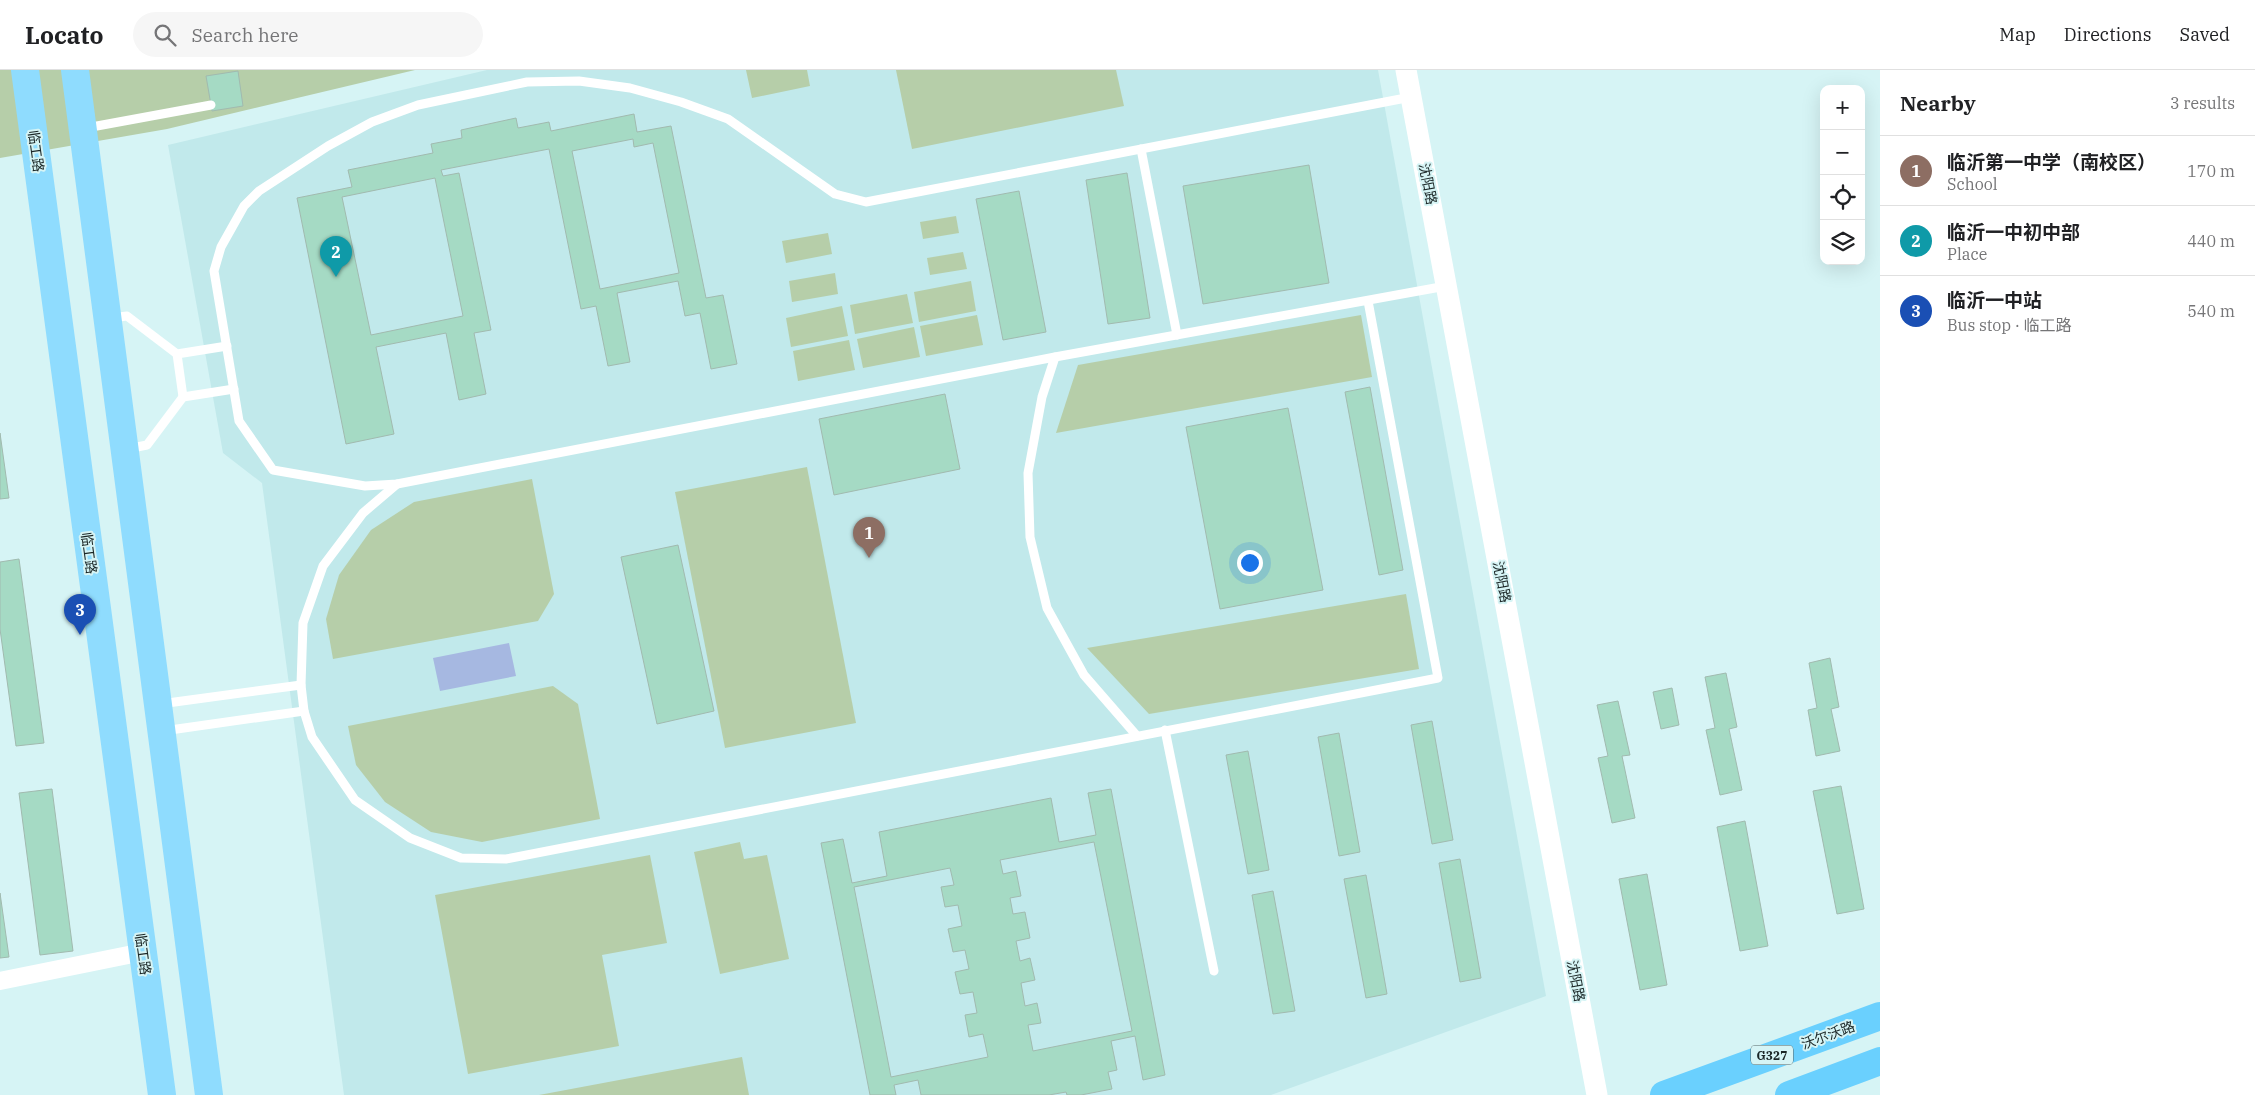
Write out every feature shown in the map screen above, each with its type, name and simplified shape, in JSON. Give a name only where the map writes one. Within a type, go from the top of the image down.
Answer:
[{"type":"highway","name":"沃尔沃路","points":[[1664,1095],[1880,1016]]},
{"type":"highway","points":[[1790,1095],[1880,1061]]},
{"type":"main road","name":"临工路","points":[[25,70],[162,1095]]},
{"type":"main road","points":[[75,70],[209,1095]]},
{"type":"street","name":"沈阳路","points":[[1406,70],[1597,1095]]},
{"type":"street","points":[[0,981],[143,952]]},
{"type":"lane","points":[[1411,97],[866,202],[835,194],[728,119],[681,102],[630,88],[579,81],[527,82],[418,105],[372,122],[328,146],[259,191],[244,206],[220,248],[214,272],[239,421],[273,470],[366,486],[397,484],[1055,357],[1447,286]]},
{"type":"lane","points":[[83,128],[211,105]]},
{"type":"lane","points":[[1141,149],[1177,335]]},
{"type":"lane","points":[[397,484],[363,513],[323,566],[303,623],[301,685],[304,711],[312,737],[355,800],[410,838],[461,858],[506,859],[1438,678],[1368,301]]},
{"type":"lane","points":[[108,319],[127,316],[177,354],[183,397]]},
{"type":"lane","points":[[177,354],[227,346]]},
{"type":"lane","points":[[1055,357],[1042,398],[1028,473],[1030,537],[1047,608],[1084,674],[1137,736]]},
{"type":"lane","points":[[125,449],[147,445],[183,397],[234,389]]},
{"type":"lane","points":[[158,704],[301,685]]},
{"type":"lane","points":[[162,731],[304,711]]},
{"type":"lane","points":[[1165,730],[1214,971]]},
{"type":"shaded area","points":[[487,70],[1378,70],[1546,996],[1271,1095],[344,1095],[262,483],[223,453],[168,145]]},
{"type":"green space","points":[[0,70],[415,70],[167,129],[0,158]]},
{"type":"green space","points":[[746,70],[807,70],[810,86],[752,98]]},
{"type":"green space","points":[[896,70],[1116,70],[1124,106],[912,149]]},
{"type":"green space","points":[[956,216],[959,233],[923,239],[920,222]]},
{"type":"green space","points":[[828,233],[832,254],[786,263],[782,241]]},
{"type":"green space","points":[[963,252],[967,269],[930,275],[927,258]]},
{"type":"green space","points":[[835,273],[838,294],[792,302],[789,281]]},
{"type":"green space","points":[[971,281],[976,311],[919,322],[914,292]]},
{"type":"green space","points":[[907,294],[913,323],[855,334],[850,305]]},
{"type":"green space","points":[[842,306],[848,336],[791,347],[786,318]]},
{"type":"green space","points":[[977,315],[983,345],[926,356],[920,326]]},
{"type":"green space","points":[[1361,315],[1372,377],[1056,433],[1078,365]]},
{"type":"green space","points":[[914,327],[920,357],[863,368],[857,339]]},
{"type":"green space","points":[[849,340],[855,370],[798,381],[793,351]]},
{"type":"green space","points":[[807,467],[856,723],[725,748],[675,492]]},
{"type":"green space","points":[[532,479],[554,594],[538,621],[333,659],[326,619],[339,575],[371,530],[414,502]]},
{"type":"green space","points":[[1406,594],[1419,669],[1149,714],[1087,648]]},
{"type":"green space","points":[[553,686],[578,704],[600,819],[482,842],[431,832],[385,802],[356,765],[348,726]]},
{"type":"green space","points":[[740,842],[744,859],[767,855],[789,959],[720,974],[694,852]]},
{"type":"green space","points":[[650,855],[667,943],[602,955],[619,1046],[468,1074],[435,895]]},
{"type":"green space","points":[[742,1057],[749,1095],[539,1095]]},
{"type":"water","points":[[509,643],[516,676],[440,691],[433,658]]},
{"type":"building","points":[[238,71],[243,106],[212,111],[206,76]]},
{"type":"building","points":[[634,114],[637,132],[671,126],[706,298],[723,295],[737,364],[711,369],[700,313],[685,316],[678,281],[617,293],[630,362],[608,366],[596,306],[581,309],[549,149],[441,170],[443,176],[459,173],[491,330],[474,333],[486,394],[459,400],[446,333],[376,347],[394,434],[346,444],[297,198],[352,187],[348,170],[433,153],[431,144],[462,138],[461,130],[516,118],[518,128],[549,122],[551,131]],"holes":[[[633,139],[634,147],[653,143],[679,273],[600,289],[572,151]],[[435,178],[463,316],[371,335],[342,197]]]},
{"type":"building","points":[[1309,165],[1329,283],[1203,304],[1183,186]]},
{"type":"building","points":[[1127,173],[1150,318],[1108,324],[1086,180]]},
{"type":"building","points":[[1019,191],[1046,332],[1003,340],[976,199]]},
{"type":"building","points":[[1370,387],[1403,570],[1379,575],[1345,392]]},
{"type":"building","points":[[945,394],[960,469],[834,495],[819,419]]},
{"type":"building","points":[[1288,408],[1323,590],[1220,609],[1186,427]]},
{"type":"building","points":[[0,433],[9,498],[0,499]]},
{"type":"building","points":[[678,545],[714,711],[657,724],[621,557]]},
{"type":"building","points":[[19,559],[44,743],[16,746],[0,629],[0,562]]},
{"type":"building","points":[[1830,658],[1839,707],[1831,709],[1840,751],[1816,756],[1808,710],[1817,708],[1809,663]]},
{"type":"building","points":[[1726,673],[1737,727],[1729,729],[1742,790],[1720,795],[1706,730],[1715,728],[1705,677]]},
{"type":"building","points":[[1672,688],[1679,725],[1661,729],[1653,692]]},
{"type":"building","points":[[1618,701],[1630,755],[1622,756],[1635,818],[1612,823],[1598,758],[1608,756],[1597,705]]},
{"type":"building","points":[[1432,721],[1453,840],[1432,844],[1411,725]]},
{"type":"building","points":[[1339,733],[1360,852],[1339,856],[1318,737]]},
{"type":"building","points":[[1248,751],[1269,870],[1248,874],[1226,755]]},
{"type":"building","points":[[1841,786],[1864,909],[1837,914],[1813,791]]},
{"type":"building","points":[[52,789],[73,951],[40,955],[19,793]]},
{"type":"building","points":[[1111,789],[1165,1075],[1143,1080],[1135,1036],[1111,1041],[1117,1070],[1108,1072],[1112,1089],[1081,1095],[1067,1095],[1066,1092],[1049,1095],[921,1095],[918,1080],[894,1085],[896,1095],[870,1095],[821,843],[843,839],[852,883],[887,876],[879,832],[1051,798],[1059,842],[1096,835],[1088,793]],"holes":[[[1094,842],[1132,1031],[1033,1051],[1028,1025],[1041,1023],[1037,1003],[1025,1006],[1021,983],[1035,980],[1030,958],[1020,961],[1016,941],[1030,938],[1025,912],[1013,914],[1010,898],[1021,896],[1016,871],[1003,874],[1000,860]],[[950,868],[954,885],[941,887],[945,907],[958,905],[962,926],[948,929],[953,952],[965,950],[969,969],[955,972],[960,994],[973,992],[977,1013],[965,1015],[969,1037],[983,1034],[988,1057],[891,1077],[854,887]]]},
{"type":"building","points":[[1745,821],[1768,946],[1740,951],[1717,827]]},
{"type":"building","points":[[1460,859],[1481,978],[1460,982],[1439,863]]},
{"type":"building","points":[[1647,874],[1667,985],[1640,990],[1619,879]]},
{"type":"building","points":[[1366,875],[1387,994],[1366,998],[1344,879]]},
{"type":"building","points":[[1273,891],[1295,1011],[1273,1014],[1252,895]]},
{"type":"building","points":[[0,893],[9,957],[0,958]]},
{"type":"place","name":"临沂一中初中部","points":[[336,277]]},
{"type":"place","name":"临沂第一中学（南校区）","points":[[869,558]]},
{"type":"place","name":"临沂一中站","points":[[80,635]]}]
